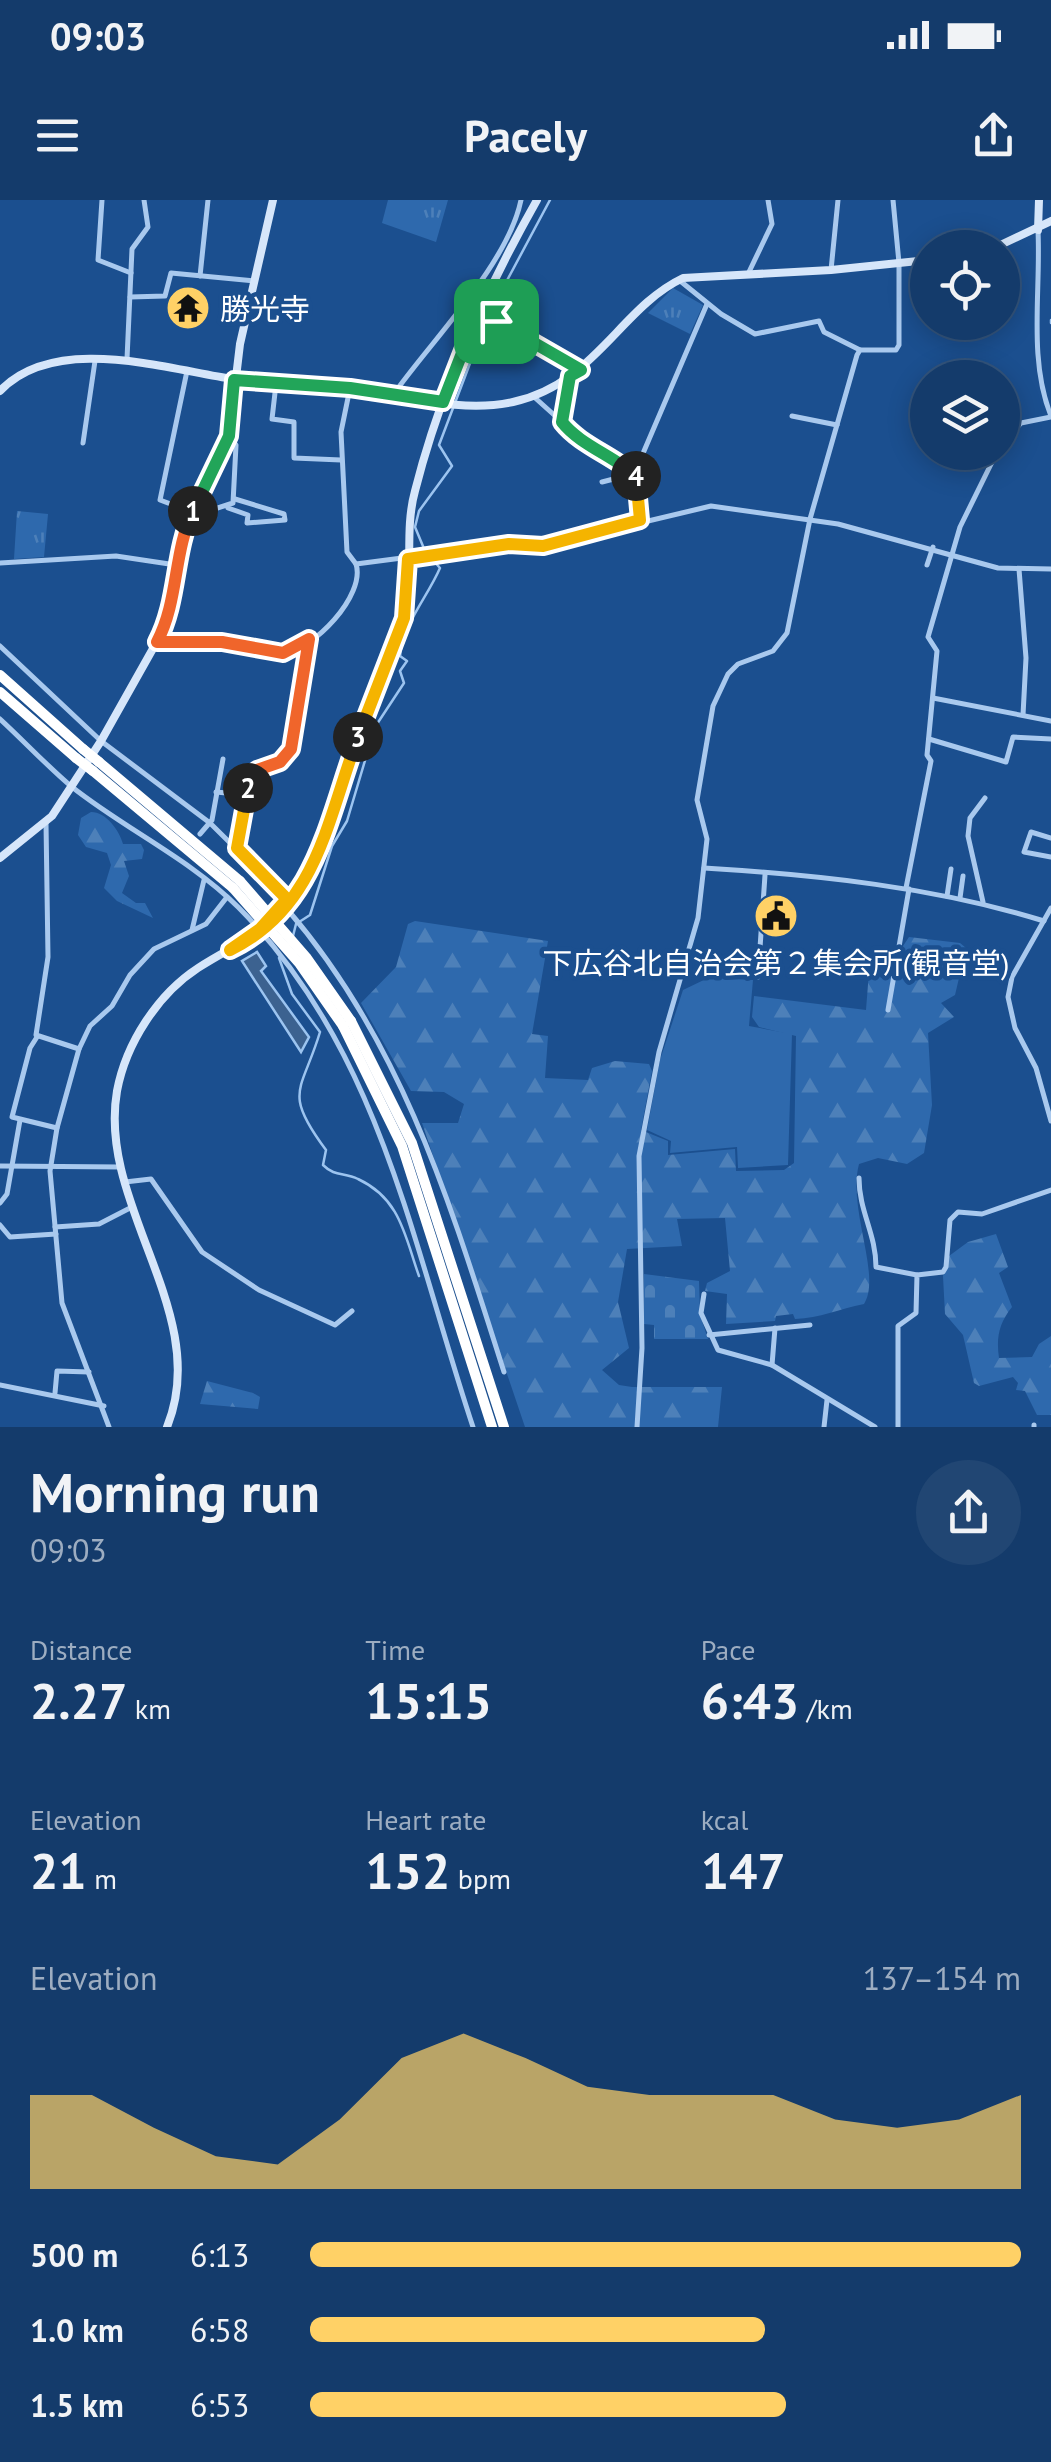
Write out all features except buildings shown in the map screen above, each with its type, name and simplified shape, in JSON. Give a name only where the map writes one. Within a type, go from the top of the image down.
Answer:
[{"type":"highway","points":[[0,675],[79,754]]},
{"type":"highway","points":[[0,692],[96,767],[234,889],[274,930],[347,1023],[412,1142],[504,1427]]},
{"type":"highway","points":[[347,1023],[402,1146],[492,1427]]},
{"type":"street","points":[[102,200],[98,260],[131,272]]},
{"type":"street","points":[[127,359],[134,243],[148,227],[144,200]]},
{"type":"street","points":[[200,276],[208,200]]},
{"type":"street","points":[[0,858],[46,823],[72,786],[101,742],[170,614],[191,514],[229,436],[234,380],[274,200]]},
{"type":"street","points":[[393,395],[425,349],[466,306],[520,200]]},
{"type":"street","points":[[166,1427],[173,1409],[178,1358],[121,1167],[116,1140],[117,1093],[134,1043],[175,986],[261,931],[287,904],[330,813],[404,618],[411,505],[443,402],[478,312],[538,200]]},
{"type":"street","points":[[748,274],[772,224],[768,200]]},
{"type":"street","points":[[831,270],[838,200]]},
{"type":"street","points":[[679,280],[707,304],[756,334],[819,321],[824,332],[860,350],[896,350],[900,263],[893,200]]},
{"type":"street","points":[[1020,424],[1051,416],[1043,389],[1038,332],[1039,200]]},
{"type":"street","points":[[1020,237],[1051,221]]},
{"type":"street","points":[[0,391],[34,367],[127,359],[234,380],[350,388],[443,402],[500,404],[533,396],[581,370],[679,280],[910,262]]},
{"type":"street","points":[[130,297],[166,296],[170,272],[255,282]]},
{"type":"street","points":[[640,520],[634,475],[707,304]]},
{"type":"street","points":[[466,306],[581,370]]},
{"type":"street","points":[[1038,332],[1051,331]]},
{"type":"street","points":[[637,1427],[642,1348],[640,1156],[659,1052],[692,949],[707,826],[697,800],[713,706],[728,674],[738,664],[782,643],[810,519],[860,350]]},
{"type":"street","points":[[83,444],[95,361]]},
{"type":"street","points":[[188,369],[160,500],[191,514],[228,508],[248,515],[247,523],[286,520],[284,514],[236,499]]},
{"type":"street","points":[[562,422],[570,376]]},
{"type":"street","points":[[276,384],[272,419],[295,424],[294,458],[342,460]]},
{"type":"street","points":[[157,642],[222,642],[283,653],[309,639],[348,606],[356,584],[356,564],[347,552],[340,432],[350,388]]},
{"type":"street","points":[[533,396],[573,434],[634,475]]},
{"type":"street","points":[[792,416],[837,425]]},
{"type":"street","points":[[228,508],[236,499],[236,445],[229,436]]},
{"type":"street","points":[[888,1010],[931,761],[927,755],[938,651],[928,637],[951,553],[968,506],[987,470]]},
{"type":"street","points":[[602,482],[634,475]]},
{"type":"street","points":[[356,564],[509,544],[543,546],[711,506],[810,519],[933,547],[998,568],[1051,569]]},
{"type":"street","points":[[927,565],[933,547]]},
{"type":"street","points":[[0,564],[116,556],[178,566]]},
{"type":"street","points":[[1018,568],[1026,658],[1023,715]]},
{"type":"street","points":[[237,848],[247,795],[257,770],[280,762],[291,749],[309,639]]},
{"type":"street","points":[[0,646],[101,742],[237,848],[287,904],[343,980],[382,1045],[439,1175],[495,1356],[504,1372]]},
{"type":"street","points":[[934,698],[1051,720]]},
{"type":"street","points":[[0,719],[72,786],[180,858],[204,880],[234,889],[282,955],[352,1062],[390,1153],[473,1427]]},
{"type":"street","points":[[929,739],[1006,762],[1013,737],[1051,738]]},
{"type":"street","points":[[200,834],[210,824],[223,759]]},
{"type":"street","points":[[216,792],[247,795]]},
{"type":"street","points":[[983,902],[968,836],[970,818],[985,798]]},
{"type":"street","points":[[46,823],[48,957],[37,1037],[30,1048],[12,1117],[57,1128]]},
{"type":"street","points":[[1051,838],[1032,832],[1024,852],[1051,858]]},
{"type":"street","points":[[704,868],[907,888],[983,902],[1044,921]]},
{"type":"street","points":[[947,896],[952,869]]},
{"type":"street","points":[[758,977],[765,876]]},
{"type":"street","points":[[960,898],[964,876]]},
{"type":"street","points":[[192,930],[204,880]]},
{"type":"street","points":[[109,1427],[62,1303],[50,1166],[57,1128],[79,1048],[90,1026],[112,1006],[137,966],[167,940],[214,917],[234,889]]},
{"type":"street","points":[[1051,908],[1012,977],[1008,996],[1015,1028],[1036,1068],[1051,1121]]},
{"type":"street","points":[[37,1037],[79,1048]]},
{"type":"street","points":[[374,1050],[382,1045]]},
{"type":"street","points":[[0,1202],[7,1194],[20,1120]]},
{"type":"street","points":[[0,1166],[121,1167]]},
{"type":"street","points":[[859,1178],[861,1210],[874,1233],[876,1266],[916,1275],[943,1272],[950,1220],[958,1212],[982,1214],[1051,1190]]},
{"type":"street","points":[[125,1182],[151,1179],[198,1249],[259,1290],[335,1325],[352,1311]]},
{"type":"street","points":[[0,1225],[10,1237],[55,1231],[99,1224],[132,1207]]},
{"type":"street","points":[[898,1427],[898,1326],[916,1313],[916,1275]]},
{"type":"street","points":[[704,1294],[702,1313],[718,1350],[772,1365],[875,1427]]},
{"type":"street","points":[[710,1335],[810,1325]]},
{"type":"street","points":[[772,1365],[775,1328]]},
{"type":"street","points":[[454,1369],[464,1366]]},
{"type":"street","points":[[55,1393],[57,1371],[90,1372]]},
{"type":"street","points":[[0,1385],[55,1393],[104,1406]]},
{"type":"street","points":[[824,1427],[828,1400]]},
{"type":"green space","points":[[388,200],[448,200],[436,242],[382,223]]},
{"type":"green space","points":[[673,288],[703,305],[690,334],[648,313]]},
{"type":"green space","points":[[17,511],[48,514],[44,557],[14,559]]},
{"type":"green space","points":[[91,812],[111,823],[123,844],[141,844],[142,859],[124,861],[129,876],[122,893],[136,903],[145,903],[153,918],[117,901],[104,888],[111,865],[107,853],[86,847],[78,835],[81,818]]},
{"type":"green space","points":[[415,921],[548,941],[532,1034],[548,1036],[545,1078],[588,1080],[592,1068],[615,1061],[649,1064],[652,1071],[641,1130],[668,1141],[668,1155],[735,1149],[736,1171],[784,1170],[794,1163],[796,1036],[759,1027],[752,1017],[754,996],[866,1010],[870,959],[893,961],[909,937],[960,943],[966,948],[955,995],[941,1003],[954,1017],[928,1033],[932,1105],[924,1153],[907,1164],[878,1158],[859,1164],[857,1200],[869,1276],[864,1304],[804,1318],[795,1319],[793,1314],[776,1316],[775,1321],[726,1324],[727,1294],[705,1291],[707,1283],[730,1271],[725,1218],[677,1219],[682,1246],[627,1249],[618,1302],[629,1348],[602,1370],[619,1385],[632,1387],[722,1387],[718,1427],[525,1427],[422,1123],[458,1123],[464,1104],[444,1092],[411,1091],[361,1003],[396,967],[408,924]]},
{"type":"green space","points":[[710,977],[753,980],[749,1026],[792,1034],[788,1165],[738,1168],[737,1147],[670,1153],[671,1141],[647,1130],[660,1060],[683,990]]},
{"type":"green space","points":[[996,1234],[1008,1267],[999,1273],[1012,1307],[1000,1331],[999,1358],[1032,1357],[1039,1344],[1051,1336],[1051,1415],[1037,1415],[1025,1391],[1016,1390],[1018,1383],[1013,1377],[979,1386],[974,1383],[963,1335],[945,1314],[943,1276],[949,1256],[968,1242]]},
{"type":"green space","points":[[644,1274],[699,1281],[700,1315],[708,1339],[654,1339],[654,1325],[644,1324]]},
{"type":"green space","points":[[207,1381],[253,1393],[260,1397],[258,1409],[200,1404]]},
{"type":"shaded area","points":[[257,952],[266,966],[261,971],[309,1037],[301,1052],[242,961]]},
{"type":"waterway","points":[[293,936],[296,924],[310,915],[332,846],[347,821],[375,727],[404,683],[400,671],[407,661],[400,656],[402,644],[440,568],[425,551],[415,527],[419,511],[452,466],[439,445],[488,316],[550,200]]},
{"type":"waterway","points":[[279,958],[292,994],[320,1032],[302,1080],[300,1103],[326,1150],[323,1165],[358,1179],[384,1197],[405,1233],[419,1276]]},
{"type":"place","name":"勝光寺","points":[[188,308]]},
{"type":"place","name":"下広谷北自治会第２集会所(観音堂)","points":[[776,916]]},
{"type":"route","points":[[478,312],[496,321],[581,370],[570,376],[562,422],[576,437],[599,448],[636,476],[640,520],[543,546],[509,544],[408,559],[404,618],[310,874],[296,898],[267,929],[230,950],[260,929],[287,899],[237,848],[250,778],[267,764],[280,762],[291,749],[309,639],[283,653],[213,641],[178,645],[157,642],[174,599],[184,529],[229,436],[234,380],[350,388],[443,402],[478,312]]}]
